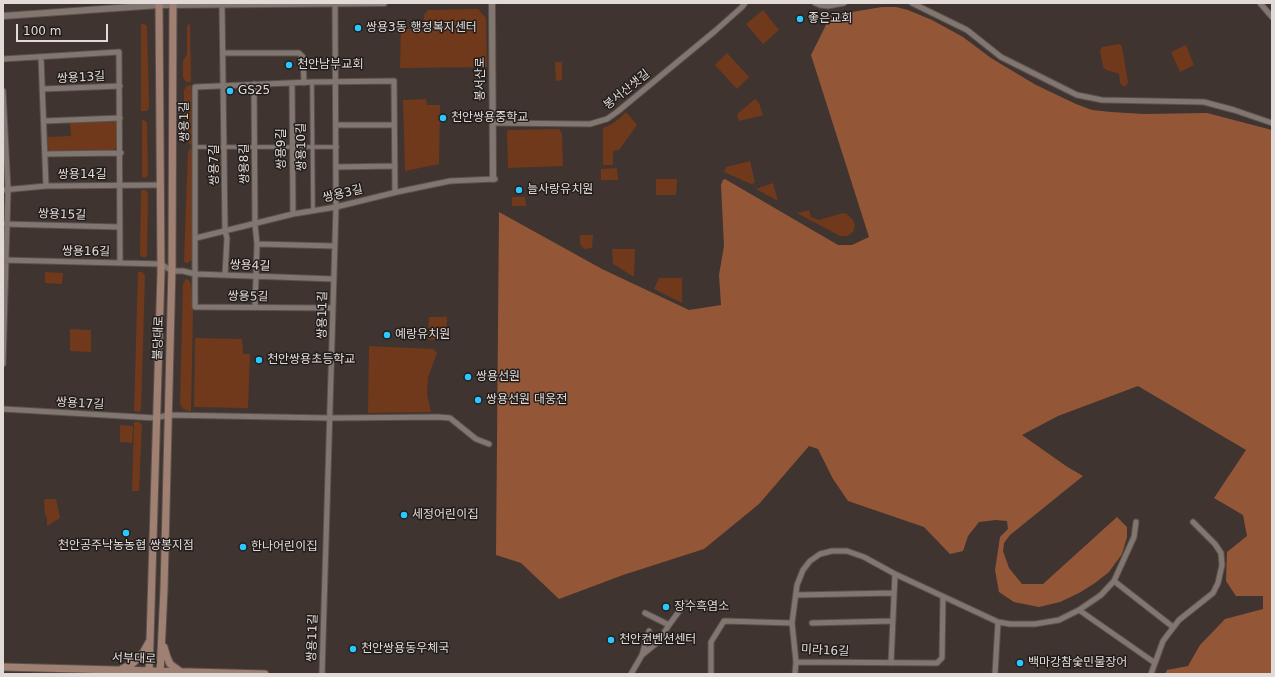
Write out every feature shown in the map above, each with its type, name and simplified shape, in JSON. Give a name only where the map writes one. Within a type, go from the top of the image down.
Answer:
[{"type":"main road","name":"불당대로","points":[[149,673],[156,418],[167,267],[161,185],[159,4]]},
{"type":"main road","name":"불당대로","points":[[161,673],[168,415],[167,267],[173,4]]},
{"type":"main road","points":[[162,638],[166,657],[170,664],[181,672]]},
{"type":"main road","points":[[117,670],[132,664],[143,653],[150,640]]},
{"type":"main road","name":"서부대로","points":[[3,667],[117,670],[149,673],[181,672],[265,674]]},
{"type":"street","points":[[3,16],[159,4],[222,5],[384,3]]},
{"type":"street","name":"봉서산로","points":[[494,3],[496,123],[494,179]]},
{"type":"street","name":"봉서산로","points":[[494,3],[494,179]]},
{"type":"street","name":"봉서산샛길","points":[[496,123],[590,124],[607,119],[714,31],[742,7],[744,3]]},
{"type":"street","points":[[815,3],[828,6],[844,3]]},
{"type":"street","points":[[912,3],[967,30],[1001,57],[1077,95],[1102,100],[1204,102],[1234,110],[1272,123]]},
{"type":"street","points":[[1260,3],[1272,18]]},
{"type":"street","name":"쌍용11길","points":[[322,674],[336,207],[337,125],[335,4]]},
{"type":"street","name":"쌍용7길","points":[[222,5],[224,53],[225,231],[227,238],[225,276]]},
{"type":"street","name":"쌍용13길","points":[[3,59],[119,52],[121,185],[120,263]]},
{"type":"street","points":[[224,53],[299,53],[303,57],[304,83]]},
{"type":"street","name":"쌍용13길","points":[[41,57],[46,154],[46,186]]},
{"type":"street","name":"쌍용1길","points":[[195,274],[195,87],[312,82],[336,83],[394,81],[394,125]]},
{"type":"street","name":"쌍용10길","points":[[312,82],[313,211]]},
{"type":"street","name":"쌍용9길","points":[[292,83],[291,147],[293,214]]},
{"type":"street","name":"쌍용8길","points":[[254,84],[255,224],[257,244],[255,307]]},
{"type":"street","name":"쌍용13길","points":[[42,89],[120,86]]},
{"type":"street","points":[[3,91],[5,190],[3,364]]},
{"type":"street","points":[[44,121],[120,118]]},
{"type":"street","points":[[337,125],[394,125],[395,192]]},
{"type":"street","points":[[196,147],[337,147]]},
{"type":"street","points":[[46,154],[120,152]]},
{"type":"street","points":[[336,167],[395,166]]},
{"type":"street","name":"쌍용3길","points":[[196,238],[293,214],[336,207],[395,192],[450,181],[494,179]]},
{"type":"street","name":"쌍용14길","points":[[5,190],[46,186],[161,185]]},
{"type":"street","name":"쌍용15길","points":[[5,224],[120,227]]},
{"type":"street","points":[[257,244],[335,246]]},
{"type":"street","name":"쌍용16길","points":[[4,260],[120,263],[167,267]]},
{"type":"street","name":"쌍용4길","points":[[167,267],[195,274],[334,279]]},
{"type":"street","name":"쌍용5길","points":[[195,274],[196,307],[333,308]]},
{"type":"street","name":"쌍용17길","points":[[3,409],[156,418],[168,415],[330,418],[438,417],[450,418],[476,439],[489,444]]},
{"type":"street","name":"미라16길","points":[[943,597],[942,658],[937,663],[796,662],[792,623],[797,586],[801,575],[810,561],[820,554],[832,551],[847,551],[864,557],[895,574],[998,622],[1010,624],[1035,624],[1059,620],[1079,610],[1101,595],[1114,581],[1134,538],[1136,522]]},
{"type":"street","points":[[1151,674],[1163,641],[1173,627],[1179,620],[1213,592],[1218,583],[1222,565],[1221,553],[1215,544],[1193,522]]},
{"type":"street","points":[[891,663],[895,574]]},
{"type":"street","points":[[1114,581],[1173,627]]},
{"type":"street","points":[[796,595],[894,593]]},
{"type":"street","points":[[642,655],[658,642],[669,624],[685,603],[707,607]]},
{"type":"street","points":[[1079,610],[1156,663]]},
{"type":"street","points":[[645,613],[669,624]]},
{"type":"street","points":[[711,674],[711,642],[724,621],[792,623]]},
{"type":"street","points":[[812,623],[892,621]]},
{"type":"street","points":[[995,674],[998,622]]},
{"type":"street","points":[[631,674],[642,655],[649,631]]},
{"type":"street","points":[[795,674],[796,662]]},
{"type":"shaded area","points":[[882,7],[896,7],[908,10],[932,20],[963,37],[991,58],[1036,85],[1092,110],[1144,114],[1207,113],[1272,130],[1272,674],[1165,674],[1167,670],[1188,666],[1200,645],[1225,619],[1263,609],[1263,596],[1236,596],[1226,581],[1227,552],[1247,536],[1243,515],[1214,498],[1246,450],[1138,386],[1058,416],[1022,435],[1083,476],[1010,535],[1004,543],[1003,551],[1009,568],[1022,584],[1043,584],[1117,517],[1127,527],[1127,537],[1122,554],[1109,572],[1079,593],[1060,602],[1039,607],[1014,602],[999,592],[995,570],[1000,537],[1008,529],[1007,521],[996,520],[979,522],[968,536],[963,551],[950,554],[924,527],[848,501],[833,479],[818,449],[809,446],[759,504],[704,549],[623,575],[559,599],[521,563],[496,555],[499,212],[602,269],[689,310],[721,305],[719,275],[724,246],[721,185],[725,179],[838,245],[852,245],[869,237],[811,55],[825,27],[828,16]]},
{"type":"shaded area","points":[[478,9],[486,18],[487,67],[400,68],[401,29],[423,29],[424,15],[428,10]]},
{"type":"shaded area","points":[[763,10],[779,30],[763,44],[746,24]]},
{"type":"shaded area","points":[[141,23],[147,27],[149,106],[148,110],[146,111],[141,111]]},
{"type":"shaded area","points":[[190,23],[191,82],[186,82],[183,77],[183,61],[187,54],[187,26]]},
{"type":"shaded area","points":[[1119,44],[1122,47],[1128,82],[1126,86],[1123,86],[1120,83],[1119,74],[1106,70],[1103,67],[1100,51],[1102,47]]},
{"type":"shaded area","points":[[1186,45],[1194,65],[1180,72],[1171,52]]},
{"type":"shaded area","points":[[727,53],[749,77],[737,89],[715,65]]},
{"type":"shaded area","points":[[555,62],[562,62],[562,80],[556,81]]},
{"type":"shaded area","points":[[191,85],[192,140],[190,145],[188,142],[188,128],[184,124],[184,91],[186,86]]},
{"type":"shaded area","points":[[426,99],[427,105],[440,105],[439,164],[405,171],[403,100]]},
{"type":"shaded area","points":[[755,99],[759,103],[763,115],[739,121],[737,114]]},
{"type":"shaded area","points":[[626,112],[637,125],[619,150],[613,151],[613,165],[603,165],[603,128],[612,124]]},
{"type":"shaded area","points":[[142,120],[146,121],[147,123],[148,173],[147,177],[144,178],[142,176]]},
{"type":"shaded area","points":[[118,122],[119,145],[113,150],[50,151],[48,148],[48,137],[71,136],[70,123]]},
{"type":"shaded area","points":[[559,129],[562,134],[563,166],[508,168],[507,131]]},
{"type":"shaded area","points":[[190,148],[192,150],[193,259],[188,263],[185,263],[188,153]]},
{"type":"shaded area","points":[[750,161],[755,183],[751,184],[724,172],[726,167]]},
{"type":"shaded area","points":[[617,168],[618,180],[601,180],[601,169]]},
{"type":"shaded area","points":[[656,179],[677,179],[676,195],[656,195]]},
{"type":"shaded area","points":[[773,183],[778,201],[756,189]]},
{"type":"shaded area","points":[[142,190],[146,190],[148,194],[146,257],[142,257],[140,255]]},
{"type":"shaded area","points":[[512,197],[525,197],[526,206],[512,206]]},
{"type":"shaded area","points":[[809,210],[811,217],[819,220],[843,213],[847,214],[853,220],[855,225],[854,230],[847,236],[840,236],[797,213]]},
{"type":"shaded area","points":[[580,235],[593,235],[592,248],[584,249],[580,244]]},
{"type":"shaded area","points":[[612,249],[635,249],[634,277],[613,264]]},
{"type":"shaded area","points":[[45,272],[63,273],[62,284],[45,283]]},
{"type":"shaded area","points":[[138,272],[142,272],[145,275],[141,410],[139,412],[134,411]]},
{"type":"shaded area","points":[[659,278],[682,278],[682,303],[654,289]]},
{"type":"shaded area","points":[[186,279],[189,280],[191,285],[193,311],[191,411],[183,409],[180,403],[183,284]]},
{"type":"shaded area","points":[[429,317],[447,317],[446,339],[428,340]]},
{"type":"shaded area","points":[[70,329],[91,330],[91,352],[70,351]]},
{"type":"shaded area","points":[[195,338],[242,339],[243,354],[250,354],[248,408],[194,407]]},
{"type":"shaded area","points":[[369,346],[434,349],[437,353],[428,377],[427,394],[431,412],[368,413]]},
{"type":"shaded area","points":[[134,422],[139,422],[142,425],[139,491],[132,491]]},
{"type":"shaded area","points":[[120,425],[133,426],[132,443],[120,442]]},
{"type":"shaded area","points":[[44,499],[56,499],[60,518],[47,526],[47,516],[45,515]]},
{"type":"place","name":"좋은교회","points":[[800,19]]},
{"type":"place","name":"쌍용3동 행정복지센터","points":[[358,28]]},
{"type":"place","name":"천안남부교회","points":[[289,65]]},
{"type":"place","name":"GS25","points":[[230,91]]},
{"type":"place","name":"천안쌍용중학교","points":[[443,118]]},
{"type":"place","name":"늘사랑유치원","points":[[519,190]]},
{"type":"place","name":"예랑유치원","points":[[387,335]]},
{"type":"place","name":"천안쌍용초등학교","points":[[259,360]]},
{"type":"place","name":"쌍용선원","points":[[468,377]]},
{"type":"place","name":"쌍용선원 대웅전","points":[[478,400]]},
{"type":"place","name":"세정어린이집","points":[[404,515]]},
{"type":"place","name":"천안공주낙농농협 쌍봉지점","points":[[126,533]]},
{"type":"place","name":"한나어린이집","points":[[243,547]]},
{"type":"place","name":"장수흑염소","points":[[666,607]]},
{"type":"place","name":"천안컨벤션센터","points":[[611,640]]},
{"type":"place","name":"천안쌍용동우체국","points":[[353,649]]},
{"type":"place","name":"백마강참숯민물장어","points":[[1020,663]]}]
